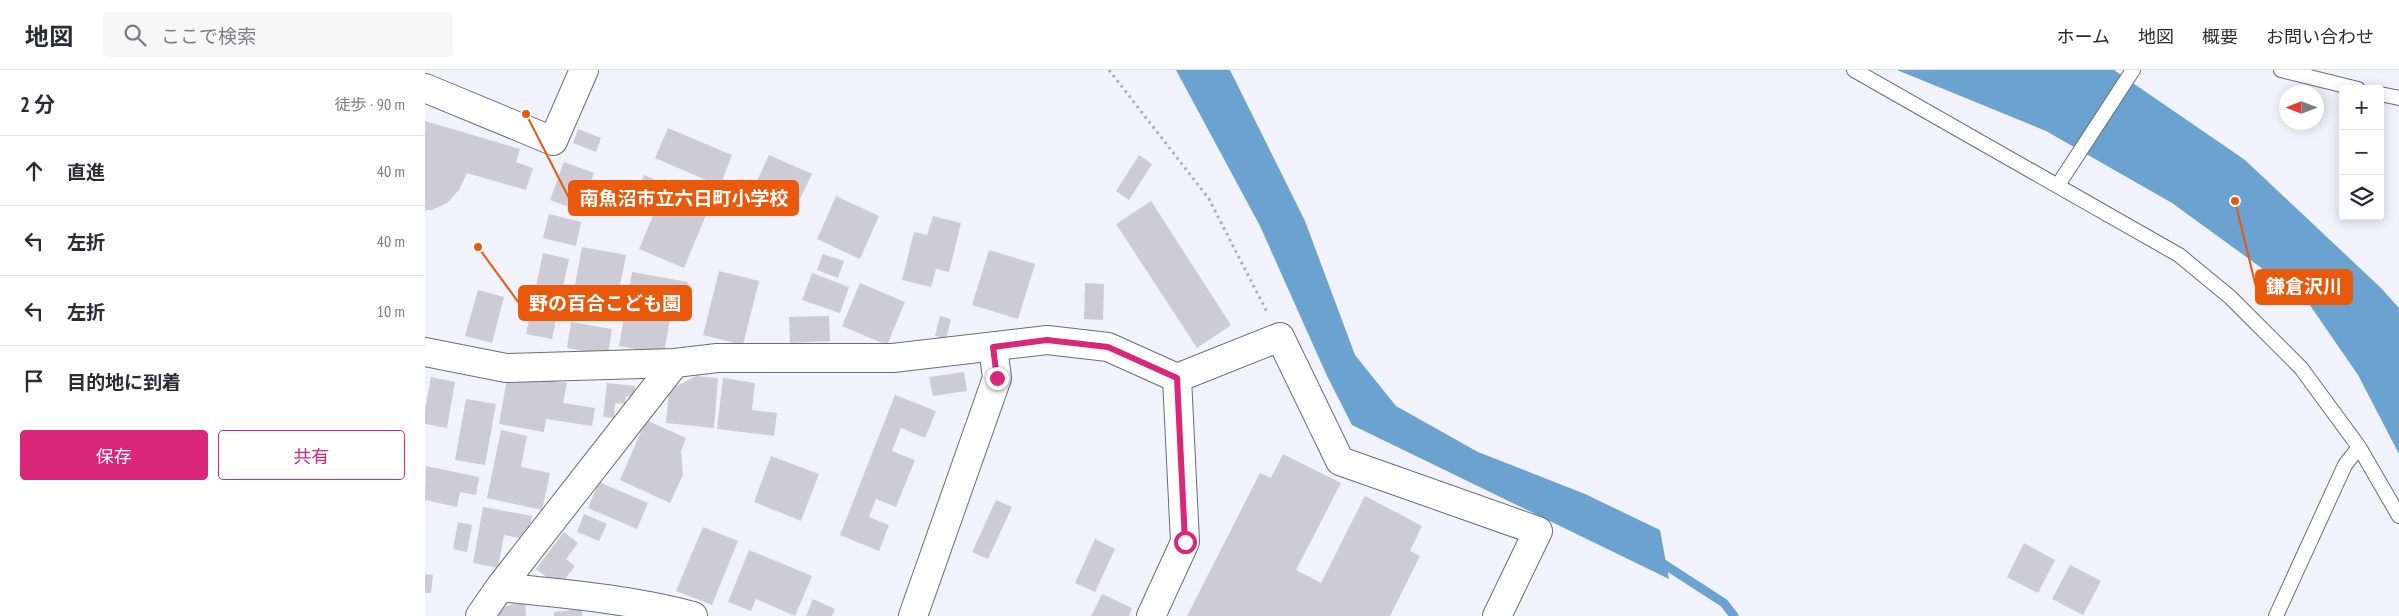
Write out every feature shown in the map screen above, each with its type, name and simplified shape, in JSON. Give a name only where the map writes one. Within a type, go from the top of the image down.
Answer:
[{"type":"street","points":[[425,88],[553,141],[584,70]]},
{"type":"street","points":[[425,352],[506,368],[675,363],[717,358],[893,358],[1047,340],[1108,347],[1177,378],[1280,337],[1340,461],[1538,531],[1497,616]]},
{"type":"street","points":[[913,616],[997,378],[993,347]]},
{"type":"street","points":[[481,616],[500,587],[675,363]]},
{"type":"street","points":[[1151,616],[1185,542],[1177,378]]},
{"type":"street","points":[[500,587],[593,596],[657,607],[693,616]]},
{"type":"lane","points":[[1854,70],[2179,255],[2230,297],[2301,368],[2359,447],[2399,516]]},
{"type":"lane","points":[[2058,185],[2133,70]]},
{"type":"lane","points":[[2281,70],[2342,85]]},
{"type":"lane","points":[[2384,95],[2399,98]]},
{"type":"lane","points":[[2277,616],[2345,465],[2359,447]]},
{"type":"path","points":[[1109,70],[1209,199],[1280,337]]},
{"type":"water","points":[[1176,70],[1230,70],[1305,221],[1355,355],[1396,406],[1478,452],[1585,494],[1660,530],[1669,579],[1352,425],[1327,376],[1260,226]]},
{"type":"water","points":[[1897,70],[2114,70],[2245,160],[2381,288],[2399,308],[2399,454],[2358,375],[2307,301],[2172,203],[2046,131]]},
{"type":"building","points":[[425,121],[520,149],[516,162],[533,168],[526,190],[467,173],[459,190],[447,203],[432,210],[425,210]]},
{"type":"building","points":[[668,128],[732,155],[720,186],[655,158]]},
{"type":"building","points":[[578,129],[601,138],[596,152],[573,143]]},
{"type":"building","points":[[769,155],[812,174],[796,207],[754,187]]},
{"type":"building","points":[[1139,155],[1152,164],[1129,200],[1116,191]]},
{"type":"building","points":[[564,162],[594,173],[580,211],[550,200]]},
{"type":"building","points":[[644,175],[711,203],[684,268],[639,249],[655,211],[633,202]]},
{"type":"building","points":[[836,196],[879,216],[860,259],[817,239]]},
{"type":"building","points":[[1151,201],[1231,325],[1197,348],[1116,224]]},
{"type":"building","points":[[549,214],[581,222],[576,246],[543,238]]},
{"type":"building","points":[[933,216],[961,223],[949,272],[936,269],[931,287],[902,280],[914,232],[927,235]]},
{"type":"building","points":[[582,247],[626,255],[615,311],[572,302]]},
{"type":"building","points":[[989,250],[1035,264],[1018,319],[972,305]]},
{"type":"building","points":[[543,253],[569,259],[552,339],[526,334]]},
{"type":"building","points":[[823,254],[844,261],[838,278],[817,270]]},
{"type":"building","points":[[719,271],[759,281],[743,345],[703,335]]},
{"type":"building","points":[[632,272],[688,282],[684,308],[672,306],[664,354],[619,346]]},
{"type":"building","points":[[812,273],[849,287],[840,313],[802,300]]},
{"type":"building","points":[[860,283],[905,302],[887,345],[842,326]]},
{"type":"building","points":[[1085,283],[1104,284],[1103,320],[1084,319]]},
{"type":"building","points":[[478,290],[504,297],[492,343],[465,336]]},
{"type":"building","points":[[829,316],[830,341],[790,343],[789,317]]},
{"type":"building","points":[[940,316],[951,319],[946,339],[935,336]]},
{"type":"building","points":[[571,322],[612,329],[608,355],[567,348]]},
{"type":"building","points":[[964,372],[967,391],[933,396],[929,377]]},
{"type":"building","points":[[508,373],[567,383],[563,403],[595,408],[592,426],[546,419],[544,432],[499,424]]},
{"type":"building","points":[[696,376],[718,378],[714,428],[666,423],[669,390]]},
{"type":"building","points":[[431,377],[455,382],[447,428],[425,424],[425,410]]},
{"type":"building","points":[[723,378],[755,383],[752,410],[777,413],[774,436],[717,429]]},
{"type":"building","points":[[607,383],[635,386],[634,397],[626,396],[625,404],[615,403],[614,418],[603,417]]},
{"type":"building","points":[[895,395],[936,411],[925,438],[901,428],[892,451],[915,460],[896,507],[876,499],[869,517],[889,525],[879,551],[840,535]]},
{"type":"building","points":[[466,399],[496,404],[485,465],[455,460]]},
{"type":"building","points":[[646,420],[686,438],[681,451],[683,475],[670,503],[620,480]]},
{"type":"building","points":[[501,430],[527,436],[521,467],[550,473],[542,510],[487,498]]},
{"type":"building","points":[[1283,454],[1341,483],[1296,570],[1321,583],[1365,496],[1422,526],[1410,551],[1420,556],[1390,616],[1187,616],[1260,473],[1271,478]]},
{"type":"building","points":[[771,456],[819,474],[801,521],[754,502]]},
{"type":"building","points":[[426,466],[479,477],[476,495],[460,492],[457,507],[425,500]]},
{"type":"building","points":[[599,482],[648,503],[637,529],[588,508]]},
{"type":"building","points":[[996,500],[1012,507],[988,559],[972,552]]},
{"type":"building","points":[[483,507],[532,516],[528,540],[504,535],[498,568],[473,563]]},
{"type":"building","points":[[584,514],[607,524],[599,541],[577,532]]},
{"type":"building","points":[[458,522],[472,525],[467,552],[453,549]]},
{"type":"building","points":[[703,527],[738,541],[712,605],[676,591]]},
{"type":"building","points":[[564,532],[578,543],[566,559],[575,566],[559,587],[536,569]]},
{"type":"building","points":[[1095,539],[1115,549],[1095,592],[1075,583]]},
{"type":"building","points":[[2024,543],[2055,560],[2038,593],[2007,577]]},
{"type":"building","points":[[749,550],[812,576],[795,616],[756,599],[751,611],[728,602]]},
{"type":"building","points":[[2070,565],[2101,581],[2083,615],[2052,599]]},
{"type":"building","points":[[425,574],[433,575],[431,593],[425,593]]},
{"type":"building","points":[[1102,594],[1132,608],[1129,616],[1091,616]]},
{"type":"building","points":[[813,599],[835,609],[832,616],[806,616]]},
{"type":"building","points":[[525,600],[526,616],[499,616],[498,609]]},
{"type":"building","points":[[582,609],[582,616],[554,616],[554,612]]},
{"type":"waterway","points":[[1656,559],[1724,603],[1734,616]]},
{"type":"place","name":"南魚沼市立六日町小学校","points":[[526,114]]},
{"type":"place","name":"鎌倉沢川","points":[[2235,201]]},
{"type":"place","name":"野の百合こども園","points":[[478,247]]},
{"type":"route","points":[[997,378],[993,347],[1047,340],[1108,347],[1177,378],[1185,542]]}]
